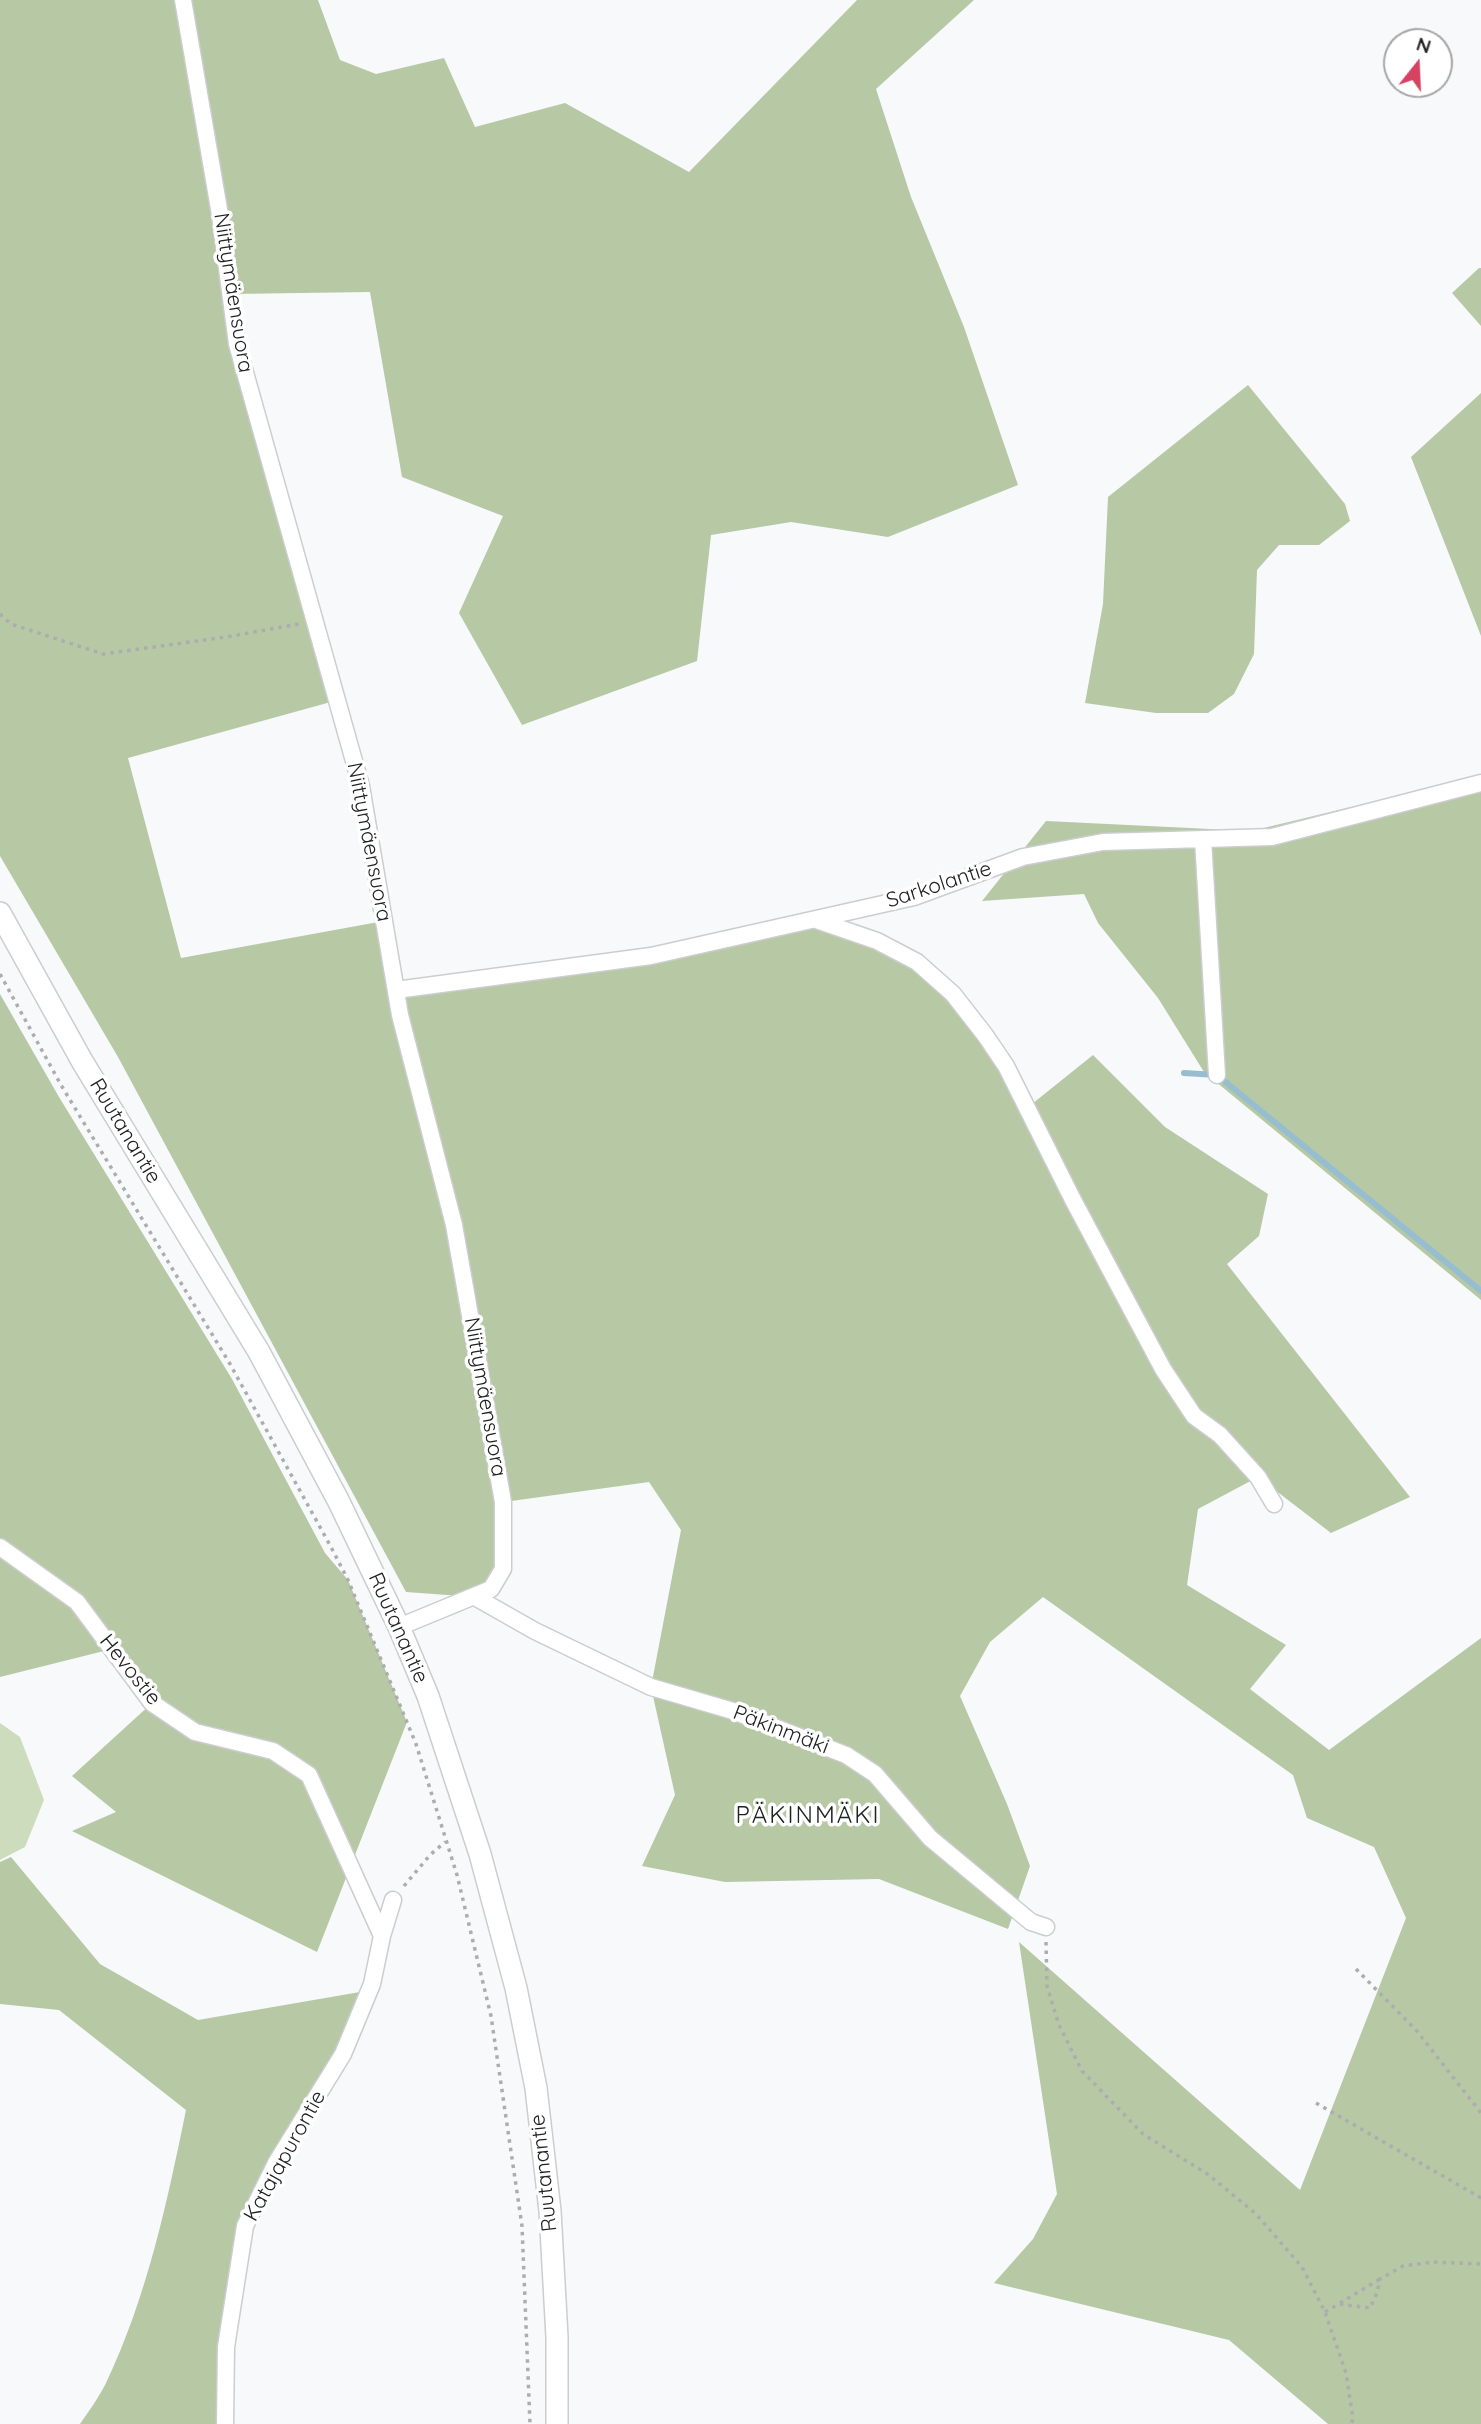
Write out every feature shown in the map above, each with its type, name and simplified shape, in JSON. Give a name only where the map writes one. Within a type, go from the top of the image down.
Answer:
[{"type":"street","name":"Niittymäensuora","points":[[183,0],[220,215],[237,344],[361,786],[400,1015],[454,1225],[503,1502],[503,1569],[491,1589],[399,1627]]},
{"type":"street","name":"Sarkolantie","points":[[396,990],[651,956],[914,897],[1023,857],[1102,842],[1272,837],[1481,783]]},
{"type":"street","points":[[1203,839],[1217,1075]]},
{"type":"street","name":"Ruutanantie","points":[[0,913],[82,1061],[258,1352],[339,1502],[399,1627],[428,1696],[480,1854],[516,1988],[536,2088],[550,2211],[557,2337],[557,2424]]},
{"type":"street","points":[[813,919],[877,941],[917,962],[953,994],[1006,1066],[1077,1209],[1163,1369],[1194,1416],[1220,1436],[1258,1476],[1274,1504]]},
{"type":"street","name":"Hevostie","points":[[0,1547],[77,1602],[152,1703],[195,1732],[273,1751],[309,1775],[382,1936]]},
{"type":"street","name":"Päkinmäki","points":[[475,1597],[535,1631],[651,1687],[733,1711],[846,1755],[875,1774],[930,1839],[1031,1922],[1046,1927]]},
{"type":"street","name":"Katajapurontie","points":[[225,2424],[226,2347],[245,2226],[276,2163],[343,2054],[372,1984],[393,1900]]},
{"type":"path","points":[[0,614],[12,624],[103,654],[314,622]]},
{"type":"path","points":[[0,974],[61,1085],[230,1364],[348,1580],[415,1744],[457,1875],[491,2016],[522,2226],[530,2424]]},
{"type":"path","points":[[393,1900],[430,1855],[445,1842]]},
{"type":"path","points":[[1046,1927],[1047,1986],[1059,2025],[1082,2071],[1143,2134],[1209,2175],[1256,2214],[1302,2267],[1325,2312],[1346,2373],[1352,2424]]},
{"type":"path","points":[[1356,1969],[1416,2030],[1481,2113]]},
{"type":"path","points":[[1316,2103],[1481,2198]]},
{"type":"path","points":[[1325,2312],[1403,2266],[1433,2262],[1481,2264]]},
{"type":"path","points":[[1339,2304],[1370,2308],[1380,2279]]},
{"type":"green space","points":[[0,0],[318,0],[340,60],[376,74],[444,58],[475,127],[565,103],[689,172],[857,0],[974,0],[876,89],[911,197],[964,327],[1018,485],[888,537],[791,522],[711,535],[697,661],[522,725],[459,613],[503,516],[402,477],[370,292],[231,294],[338,700],[128,758],[181,958],[384,921],[396,990],[651,956],[813,919],[877,941],[953,994],[1027,1108],[1093,1055],[1165,1127],[1268,1194],[1259,1236],[1227,1264],[1410,1497],[1331,1533],[1258,1477],[1198,1509],[1187,1585],[1286,1645],[1250,1689],[1329,1750],[1481,1638],[1481,2424],[1328,2424],[1229,2340],[994,2283],[1033,2239],[1057,2194],[1019,1942],[1300,2190],[1406,1918],[1374,1847],[1307,1818],[1293,1775],[1043,1597],[990,1642],[960,1696],[1007,1804],[1030,1866],[1008,1929],[879,1879],[725,1882],[642,1866],[675,1795],[651,1687],[681,1530],[649,1482],[504,1502],[503,1569],[475,1597],[406,1592],[118,1057],[0,856]]},
{"type":"green space","points":[[1481,268],[1481,326],[1452,293]]},
{"type":"green space","points":[[1248,385],[1345,504],[1350,521],[1319,545],[1279,545],[1257,570],[1254,654],[1234,694],[1208,713],[1156,713],[1085,703],[1103,604],[1108,497]]},
{"type":"green space","points":[[1481,393],[1481,636],[1411,457]]},
{"type":"green space","points":[[1468,779],[1481,779],[1481,1300],[1204,1072],[1158,998],[1098,923],[1084,894],[982,901],[1046,821],[1251,831]]},
{"type":"green space","points":[[0,994],[59,1097],[232,1379],[325,1553],[348,1580],[407,1722],[317,1952],[72,1831],[116,1812],[72,1776],[152,1703],[112,1649],[0,1677]]},
{"type":"green space","points":[[0,1723],[20,1737],[44,1800],[25,1847],[0,1860]]},
{"type":"green space","points":[[11,1857],[100,1964],[198,2020],[360,1992],[343,2054],[245,2226],[225,2424],[80,2424],[106,2383],[133,2317],[163,2215],[186,2110],[59,2010],[0,2004],[0,1862]]},
{"type":"waterway","points":[[1184,1073],[1217,1075],[1481,1291]]},
{"type":"district","name":"PÄKINMÄKI","points":[[808,1816]]}]
